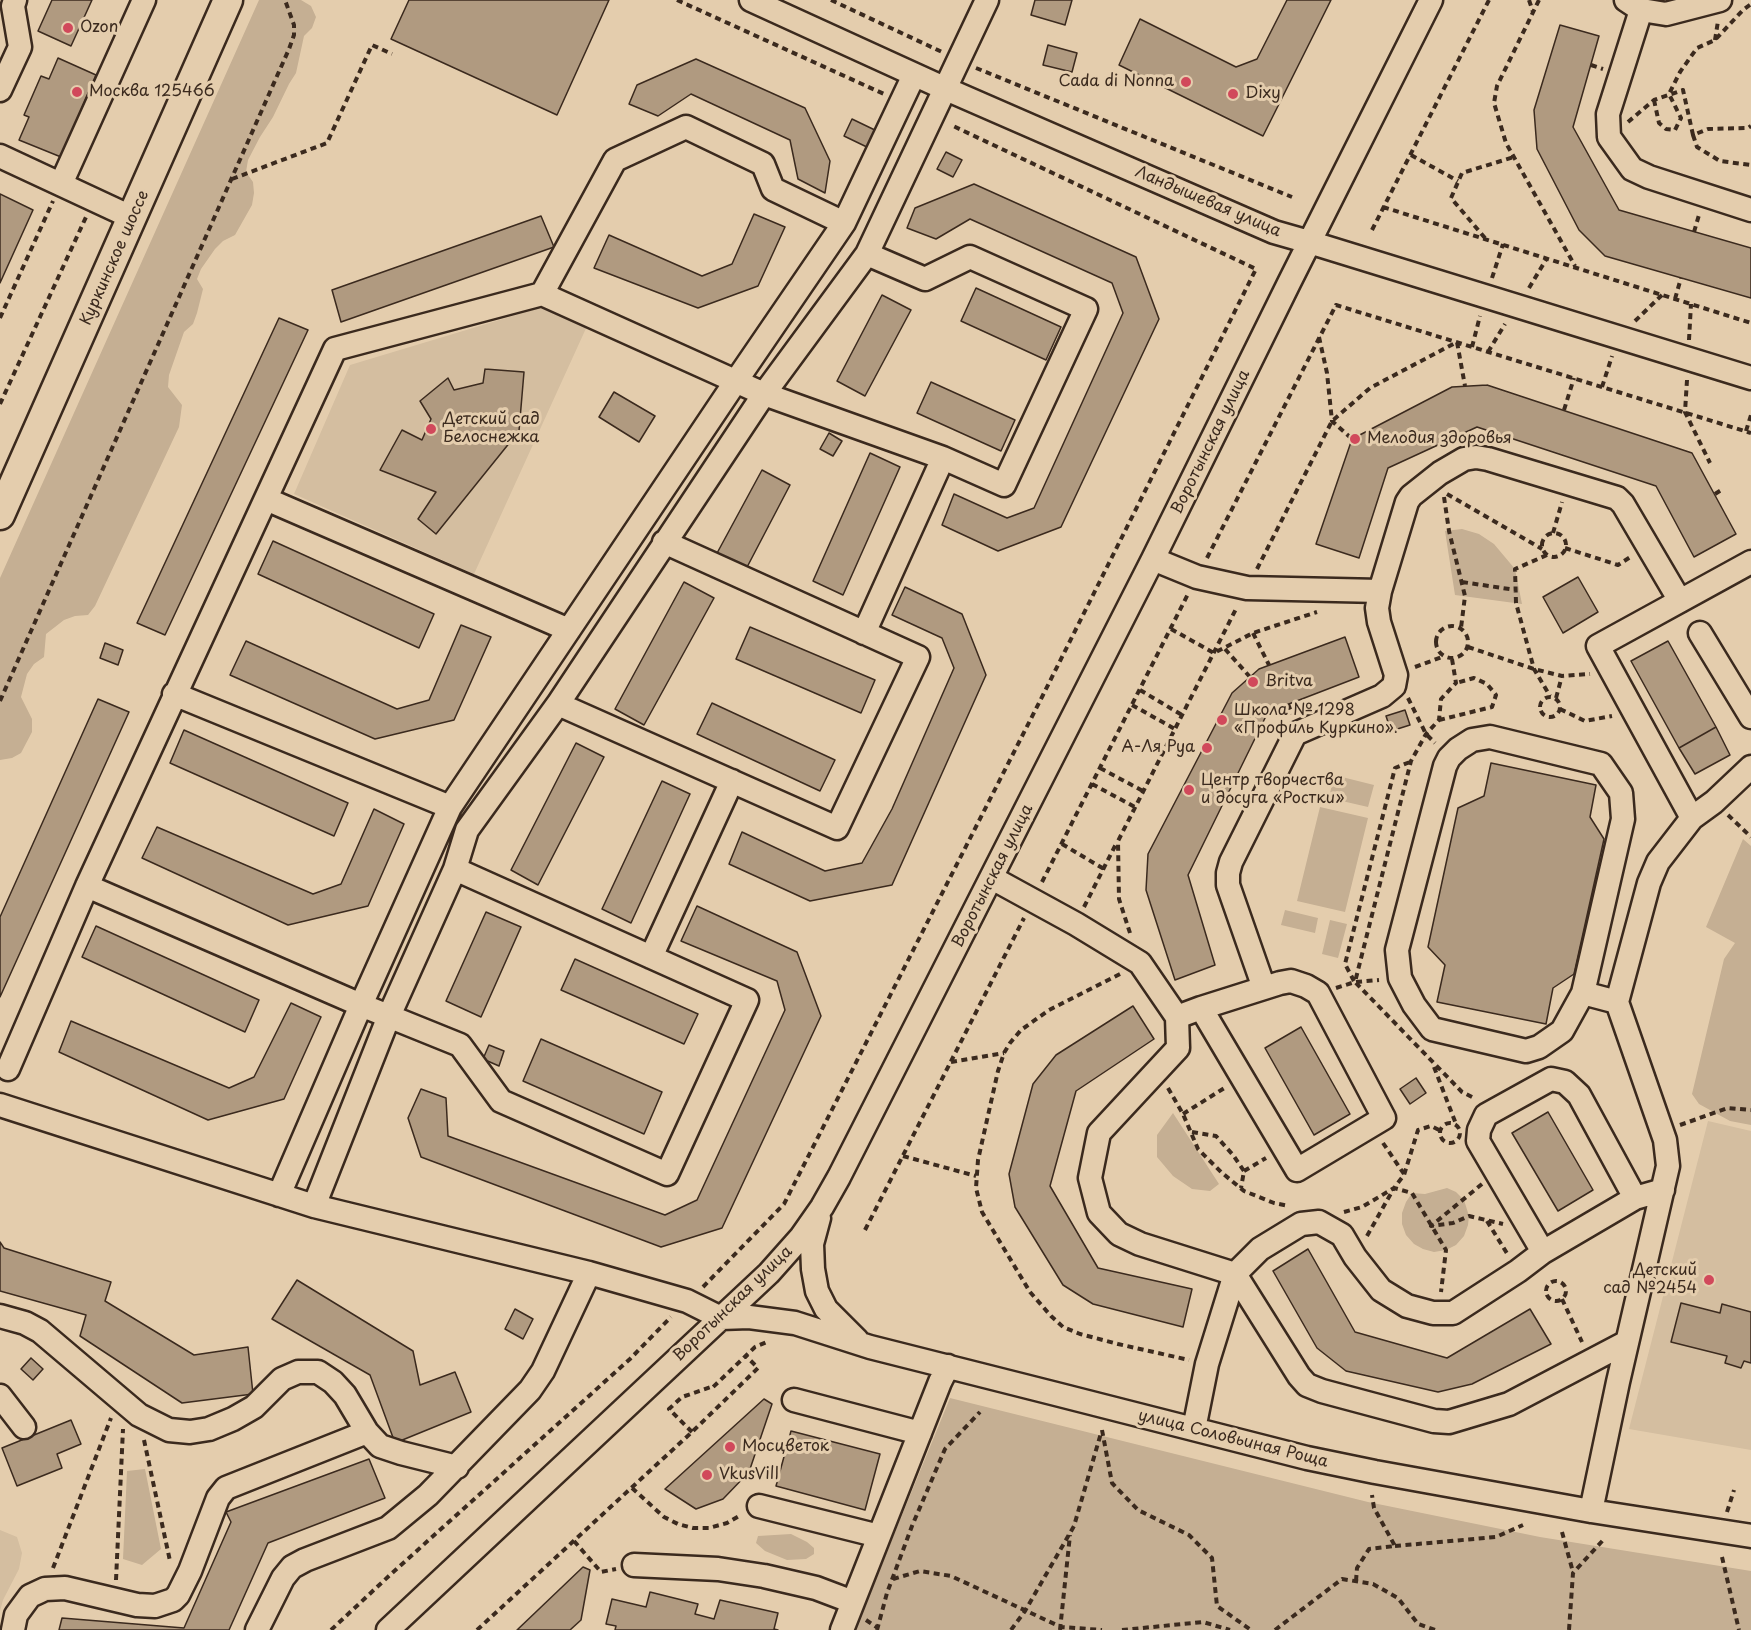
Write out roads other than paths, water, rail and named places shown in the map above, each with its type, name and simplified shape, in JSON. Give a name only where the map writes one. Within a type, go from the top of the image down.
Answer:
[{"type":"main road","name":"Куркинское шоссе","points":[[0,515],[228,0]]},
{"type":"street","points":[[0,90],[20,47],[12,6],[15,0]]},
{"type":"street","points":[[61,184],[144,0]]},
{"type":"street","points":[[314,1206],[389,1016],[455,869],[466,830],[558,704],[764,394],[867,254],[987,0]]},
{"type":"street","name":"Воротынская улица","points":[[391,1629],[769,1273],[801,1237],[822,1207],[1153,559],[1431,0]]},
{"type":"street","points":[[1720,0],[1666,14],[1634,5],[1608,114],[1609,137],[1632,170],[1751,210]]},
{"type":"street","name":"Ландышевая улица","points":[[760,2],[914,75],[1274,232],[1751,378]]},
{"type":"street","points":[[279,1195],[450,807],[844,223],[914,75]]},
{"type":"street","points":[[542,294],[615,160],[686,127],[763,164],[774,189],[844,223]]},
{"type":"street","points":[[0,156],[133,218]]},
{"type":"street","points":[[8,1069],[87,886],[174,694],[335,350],[542,294],[764,394],[943,458],[1004,485],[1086,309],[970,257],[925,279],[867,254]]},
{"type":"street","points":[[1264,988],[1228,885],[1231,862],[1295,734],[1383,696],[1394,686],[1396,675],[1379,622],[1377,608],[1407,502],[1411,496],[1464,459],[1476,457],[1617,498],[1623,504],[1680,601]]},
{"type":"street","points":[[864,633],[943,458]]},
{"type":"street","points":[[266,499],[569,630]]},
{"type":"street","points":[[558,704],[837,828],[918,657],[664,542]]},
{"type":"street","points":[[1153,559],[1197,577],[1247,588],[1380,591]]},
{"type":"street","points":[[1692,818],[1598,646],[1751,562]]},
{"type":"street","points":[[1701,633],[1751,717]]},
{"type":"street","points":[[174,694],[450,807]]},
{"type":"street","points":[[1490,737],[1601,764],[1621,794],[1623,819],[1583,993],[1562,1031],[1539,1047],[1526,1051],[1432,1029],[1414,1005],[1400,978],[1397,950],[1445,766],[1458,749],[1472,740],[1490,737]]},
{"type":"street","points":[[1591,1511],[1668,1166],[1665,1140],[1617,1002],[1649,883],[1658,862],[1692,818],[1714,802],[1751,767]]},
{"type":"street","points":[[651,957],[732,781]]},
{"type":"street","points":[[87,886],[361,1005],[460,1045],[501,1101],[667,1174],[747,1000],[455,869]]},
{"type":"street","points":[[992,878],[1076,924],[1140,963],[1177,1017],[1178,1048],[1099,1132],[1090,1178],[1099,1214],[1119,1234],[1140,1244],[1235,1274],[1299,1376],[1307,1385],[1434,1421],[1449,1422],[1509,1404],[1627,1342]]},
{"type":"street","points":[[1177,1017],[1201,1008],[1264,988],[1291,981],[1306,986],[1318,993],[1384,1118],[1297,1170],[1201,1008]]},
{"type":"street","points":[[1583,993],[1617,1002]]},
{"type":"street","points":[[1543,1252],[1478,1141],[1479,1130],[1486,1116],[1551,1078],[1565,1082],[1579,1095],[1635,1198]]},
{"type":"street","points":[[0,1105],[314,1206],[590,1273],[687,1301],[721,1318]]},
{"type":"street","points":[[1194,1429],[1207,1364],[1235,1274],[1260,1249],[1301,1224],[1319,1222],[1342,1235],[1355,1257],[1382,1290],[1407,1306],[1433,1313],[1453,1313],[1543,1252],[1635,1198],[1663,1190]]},
{"type":"street","points":[[822,1207],[812,1244],[817,1291],[826,1309],[861,1343]]},
{"type":"street","points":[[257,1630],[283,1578],[292,1568],[305,1560],[388,1528],[457,1467],[530,1390],[543,1371],[590,1273]]},
{"type":"street","points":[[0,1316],[25,1323],[40,1331],[127,1406],[169,1430],[190,1432],[209,1429],[234,1419],[254,1407],[282,1379],[298,1372],[318,1372],[333,1382],[345,1395],[366,1432],[380,1446],[457,1467]]},
{"type":"street","name":"улица Соловьиная Роща","points":[[721,1318],[749,1317],[795,1323],[948,1366],[1307,1458],[1375,1473],[1751,1536]]},
{"type":"street","points":[[842,1630],[948,1366]]},
{"type":"street","points":[[0,1396],[24,1427]]},
{"type":"street","points":[[794,1400],[920,1433]]},
{"type":"street","points":[[13,1630],[16,1615],[30,1596],[45,1589],[65,1588],[137,1605],[154,1606],[173,1600],[178,1595],[190,1570],[218,1498],[226,1488],[366,1432]]},
{"type":"street","points":[[759,1506],[879,1536]]},
{"type":"street","points":[[634,1565],[718,1569],[764,1575],[816,1588],[853,1602]]},
{"type":"place","name":"Ozon","points":[[68,28]]},
{"type":"place","name":"Cada di Nonna","points":[[1186,82]]},
{"type":"place","name":"Москва 125466","points":[[77,92]]},
{"type":"place","name":"Dixy","points":[[1233,94]]},
{"type":"place","name":"Детский сад Белоснежка","points":[[431,429]]},
{"type":"place","name":"Мелодия здоровья","points":[[1355,439]]},
{"type":"place","name":"Britva","points":[[1253,682]]},
{"type":"place","name":"Школа № 1298 «Профиль Куркино».","points":[[1222,720]]},
{"type":"place","name":"А-Ля Руа","points":[[1207,748]]},
{"type":"place","name":"Центр творчества и досуга «Ростки»","points":[[1189,790]]},
{"type":"place","name":"Детский сад №2454","points":[[1709,1280]]},
{"type":"place","name":"Мосцветок","points":[[730,1447]]},
{"type":"place","name":"VkusVill","points":[[707,1475]]}]
